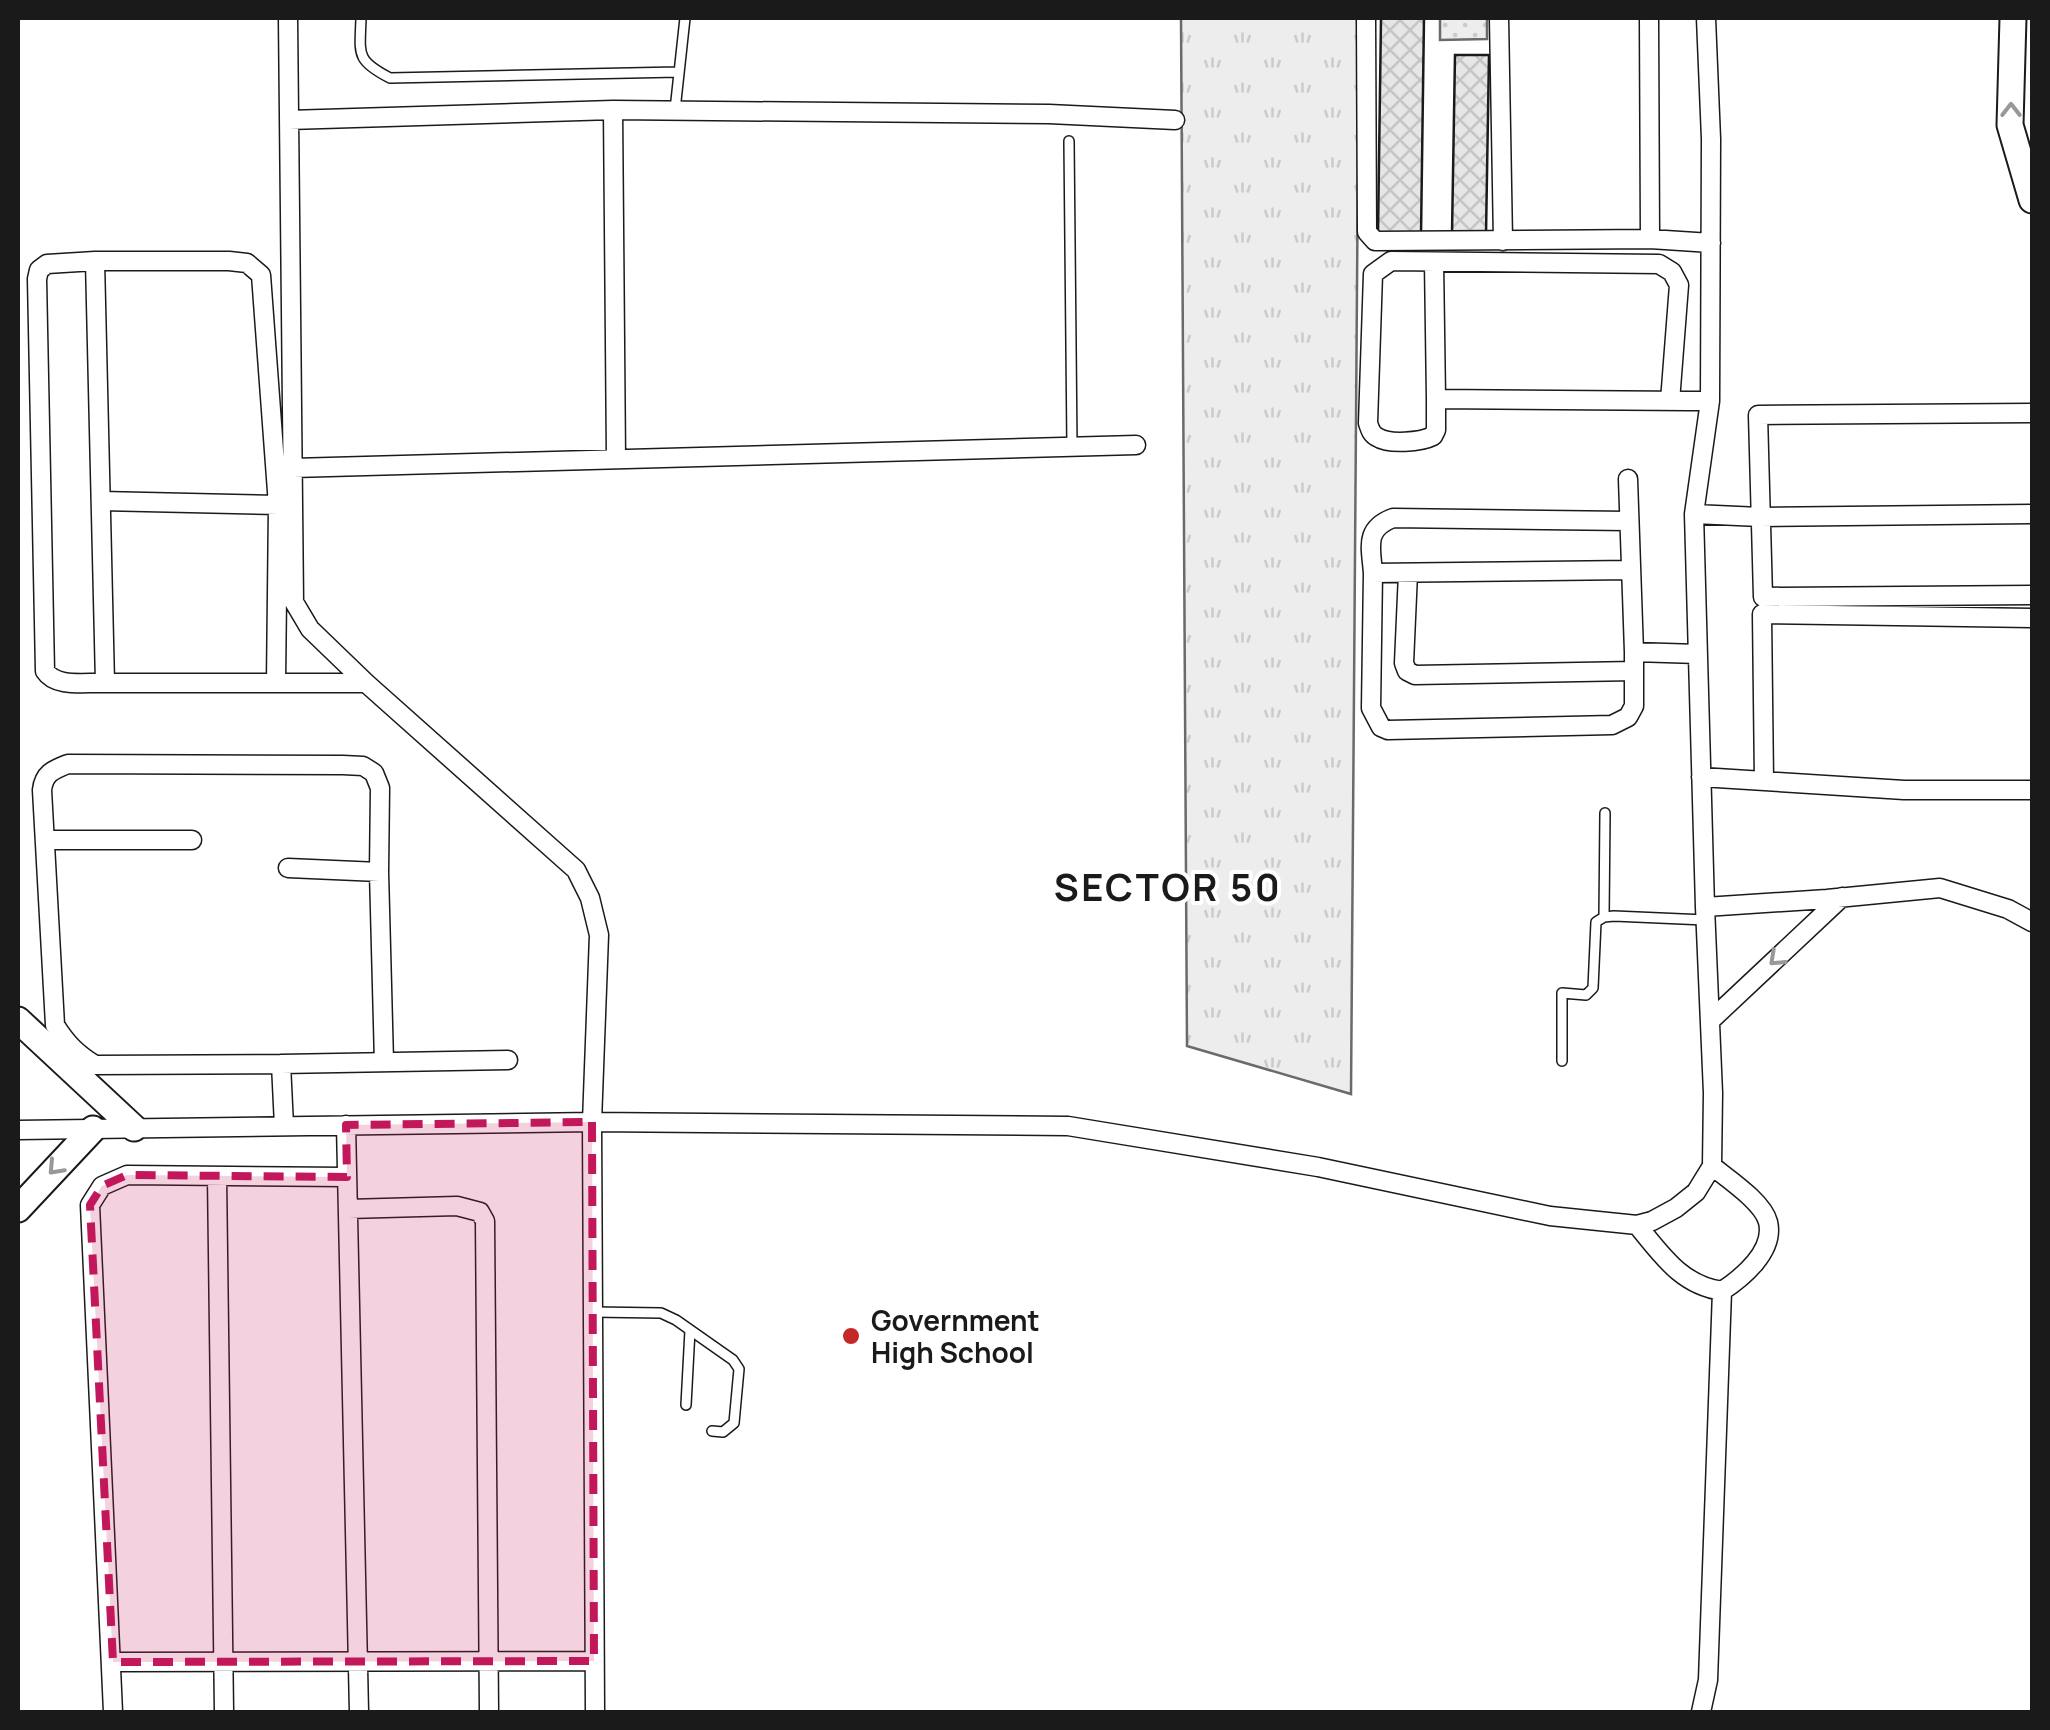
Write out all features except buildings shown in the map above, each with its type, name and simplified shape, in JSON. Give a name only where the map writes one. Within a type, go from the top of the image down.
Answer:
[{"type":"main road","points":[[2013,18],[2010,125],[2032,200]]},
{"type":"main road","points":[[18,1020],[134,1128]]},
{"type":"main road","points":[[18,1209],[93,1128]]},
{"type":"street","points":[[288,18],[294,602],[310,628],[366,683],[576,870],[590,898],[599,935],[592,1122],[594,1712]]},
{"type":"street","points":[[1366,18],[1366,232],[1375,241],[1650,239],[1710,243]]},
{"type":"street","points":[[1500,18],[1503,242]]},
{"type":"street","points":[[1649,18],[1650,239]]},
{"type":"street","points":[[18,1130],[592,1122],[1068,1126],[1318,1168],[1550,1216],[1637,1224],[1676,1208],[1696,1192],[1712,1166],[1713,1092],[1694,514],[1710,401],[1711,139],[1707,18]]},
{"type":"street","points":[[289,120],[613,110],[1049,114],[1175,120]]},
{"type":"street","points":[[613,110],[616,459]]},
{"type":"street","points":[[276,683],[278,505],[261,275],[247,264],[229,260],[47,264],[36,279],[48,678],[56,682],[104,683],[276,683],[366,683]]},
{"type":"street","points":[[95,261],[104,683]]},
{"type":"street","points":[[1434,262],[1434,436],[1406,441],[1373,435],[1368,424],[1372,274],[1391,262],[1434,262],[1659,264],[1672,272],[1679,286],[1670,401]]},
{"type":"street","points":[[1436,399],[1710,401]]},
{"type":"street","points":[[2032,414],[1758,415],[1763,597],[2032,595]]},
{"type":"street","points":[[293,468],[1136,445]]},
{"type":"street","points":[[1628,479],[1634,662],[1634,706],[1628,717],[1612,725],[1388,730],[1381,727],[1371,708],[1370,537],[1378,523],[1392,518],[1628,522]]},
{"type":"street","points":[[102,502],[278,505]]},
{"type":"street","points":[[1694,514],[2032,514]]},
{"type":"street","points":[[1373,573],[1630,570]]},
{"type":"street","points":[[1408,573],[1404,664],[1407,672],[1415,675],[1634,662],[1698,654]]},
{"type":"street","points":[[1764,781],[1762,614],[2032,618]]},
{"type":"street","points":[[384,1062],[380,788],[374,773],[362,766],[68,764],[50,771],[43,782],[56,1025],[77,1055],[95,1064],[281,1064],[508,1060]]},
{"type":"street","points":[[1701,777],[1904,790],[2032,790]]},
{"type":"street","points":[[45,840],[192,840]]},
{"type":"street","points":[[288,868],[379,872]]},
{"type":"street","points":[[1705,913],[1940,888],[2032,922]]},
{"type":"street","points":[[1710,1021],[1842,897]]},
{"type":"street","points":[[281,1064],[284,1126]]},
{"type":"street","points":[[346,1125],[360,1712]]},
{"type":"street","points":[[1637,1224],[1686,1279],[1703,1288],[1722,1291],[1744,1277],[1760,1257],[1768,1222],[1754,1201],[1712,1166]]},
{"type":"street","points":[[113,1712],[90,1205],[102,1186],[127,1176],[348,1177]]},
{"type":"street","points":[[216,1176],[224,1712]]},
{"type":"street","points":[[348,1208],[457,1206],[480,1212],[485,1221],[489,1712]]},
{"type":"street","points":[[1701,1712],[1708,1680],[1722,1291]]},
{"type":"street","points":[[113,1662],[594,1661]]},
{"type":"lane","points":[[362,18],[360,52],[370,68],[390,78],[678,72]]},
{"type":"lane","points":[[676,110],[685,18]]},
{"type":"lane","points":[[1069,141],[1072,447]]},
{"type":"lane","points":[[1604,917],[1606,814]]},
{"type":"lane","points":[[1562,1061],[1562,993],[1586,994],[1593,988],[1596,922],[1604,917],[1705,913]]},
{"type":"lane","points":[[593,1312],[662,1313],[733,1360],[739,1368],[734,1423],[722,1432],[712,1431]]},
{"type":"lane","points":[[686,1405],[690,1330]]},
{"type":"highlighted area","points":[[592,1122],[594,1661],[113,1662],[90,1205],[102,1186],[127,1175],[347,1177],[346,1125]]},
{"type":"green space","points":[[1181,18],[1359,18],[1351,1094],[1187,1046]]},
{"type":"green space","points":[[1440,18],[1487,18],[1487,39],[1440,40]]},
{"type":"place","name":"Government High School","points":[[851,1336]]},
{"type":"district","name":"SECTOR 50","points":[[1168,886]]}]
